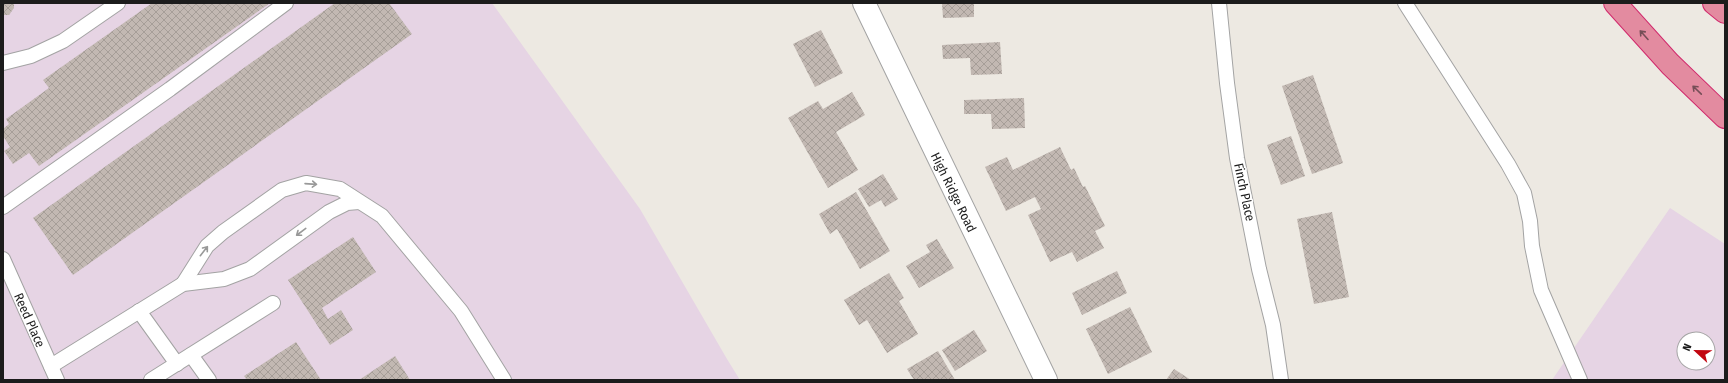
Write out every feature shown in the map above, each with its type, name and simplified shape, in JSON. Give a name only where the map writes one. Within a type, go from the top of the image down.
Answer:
[{"type":"highway","points":[[1615,3],[1670,64],[1725,117]]},
{"type":"highway","points":[[1714,3],[1725,12]]},
{"type":"street","name":"High Ridge Road","points":[[864,3],[1046,380]]},
{"type":"lane","points":[[3,63],[31,56],[63,41],[118,3]]},
{"type":"lane","points":[[3,207],[170,89],[286,3]]},
{"type":"lane","name":"Finch Place","points":[[1219,3],[1227,83],[1237,158],[1259,269],[1273,325],[1281,380]]},
{"type":"lane","points":[[1405,3],[1508,164],[1524,193],[1530,221],[1532,246],[1541,290],[1580,380]]},
{"type":"lane","points":[[183,284],[207,246],[223,232],[282,190],[306,183],[319,184],[340,189],[382,216],[461,311],[504,380]]},
{"type":"lane","points":[[51,366],[183,284],[224,279],[250,269],[329,212],[347,203],[359,202]]},
{"type":"lane","name":"Reed Place","points":[[3,259],[57,380]]},
{"type":"lane","points":[[151,380],[272,303]]},
{"type":"lane","points":[[139,311],[177,364]]},
{"type":"lane","points":[[191,355],[209,380]]},
{"type":"shaded area","points":[[3,3],[492,3],[640,209],[740,380],[3,380]]},
{"type":"shaded area","points":[[1670,208],[1725,244],[1725,380],[1552,380]]},
{"type":"building","points":[[3,3],[14,3],[14,8],[9,15],[3,15]]},
{"type":"building","points":[[152,3],[270,3],[39,166],[29,153],[13,164],[4,151],[10,147],[3,136],[3,129],[9,124],[6,119],[49,88],[43,80]]},
{"type":"building","points":[[335,3],[389,3],[412,34],[73,275],[33,218]]},
{"type":"building","points":[[942,3],[974,3],[974,17],[943,18]]},
{"type":"building","points":[[821,30],[843,73],[815,87],[793,44]]},
{"type":"building","points":[[1000,42],[1002,74],[971,75],[970,58],[943,59],[942,45]]},
{"type":"building","points":[[1313,75],[1343,163],[1312,174],[1282,86]]},
{"type":"building","points":[[852,92],[865,115],[836,132],[858,170],[828,188],[788,118],[818,101],[823,109]]},
{"type":"building","points":[[1024,98],[1025,128],[992,129],[991,114],[964,114],[964,100]]},
{"type":"building","points":[[1291,136],[1305,176],[1281,185],[1267,145]]},
{"type":"building","points":[[1060,147],[1071,170],[1074,168],[1083,187],[1085,186],[1105,226],[1095,231],[1104,248],[1077,262],[1072,252],[1050,262],[1028,215],[1041,209],[1035,197],[1006,211],[985,167],[1007,157],[1013,170]]},
{"type":"building","points":[[883,174],[898,199],[885,207],[881,200],[869,207],[858,189]]},
{"type":"building","points":[[856,192],[890,251],[860,269],[837,229],[830,234],[819,214]]},
{"type":"building","points":[[1332,212],[1349,297],[1314,304],[1297,219]]},
{"type":"building","points":[[353,237],[376,272],[322,308],[328,319],[341,310],[353,330],[330,345],[288,280]]},
{"type":"building","points":[[937,239],[954,268],[919,288],[906,266],[930,252],[926,245]]},
{"type":"building","points":[[1117,271],[1127,293],[1082,315],[1072,293]]},
{"type":"building","points":[[889,273],[904,298],[899,301],[918,334],[887,353],[867,320],[859,325],[844,300]]},
{"type":"building","points":[[1130,307],[1152,352],[1108,374],[1086,329]]},
{"type":"building","points":[[974,330],[987,351],[955,371],[942,350]]},
{"type":"building","points":[[296,342],[321,380],[247,380],[244,376]]},
{"type":"building","points":[[938,351],[955,380],[914,380],[907,369]]},
{"type":"building","points":[[395,356],[410,380],[359,380]]},
{"type":"building","points":[[1174,369],[1191,380],[1166,380]]}]
